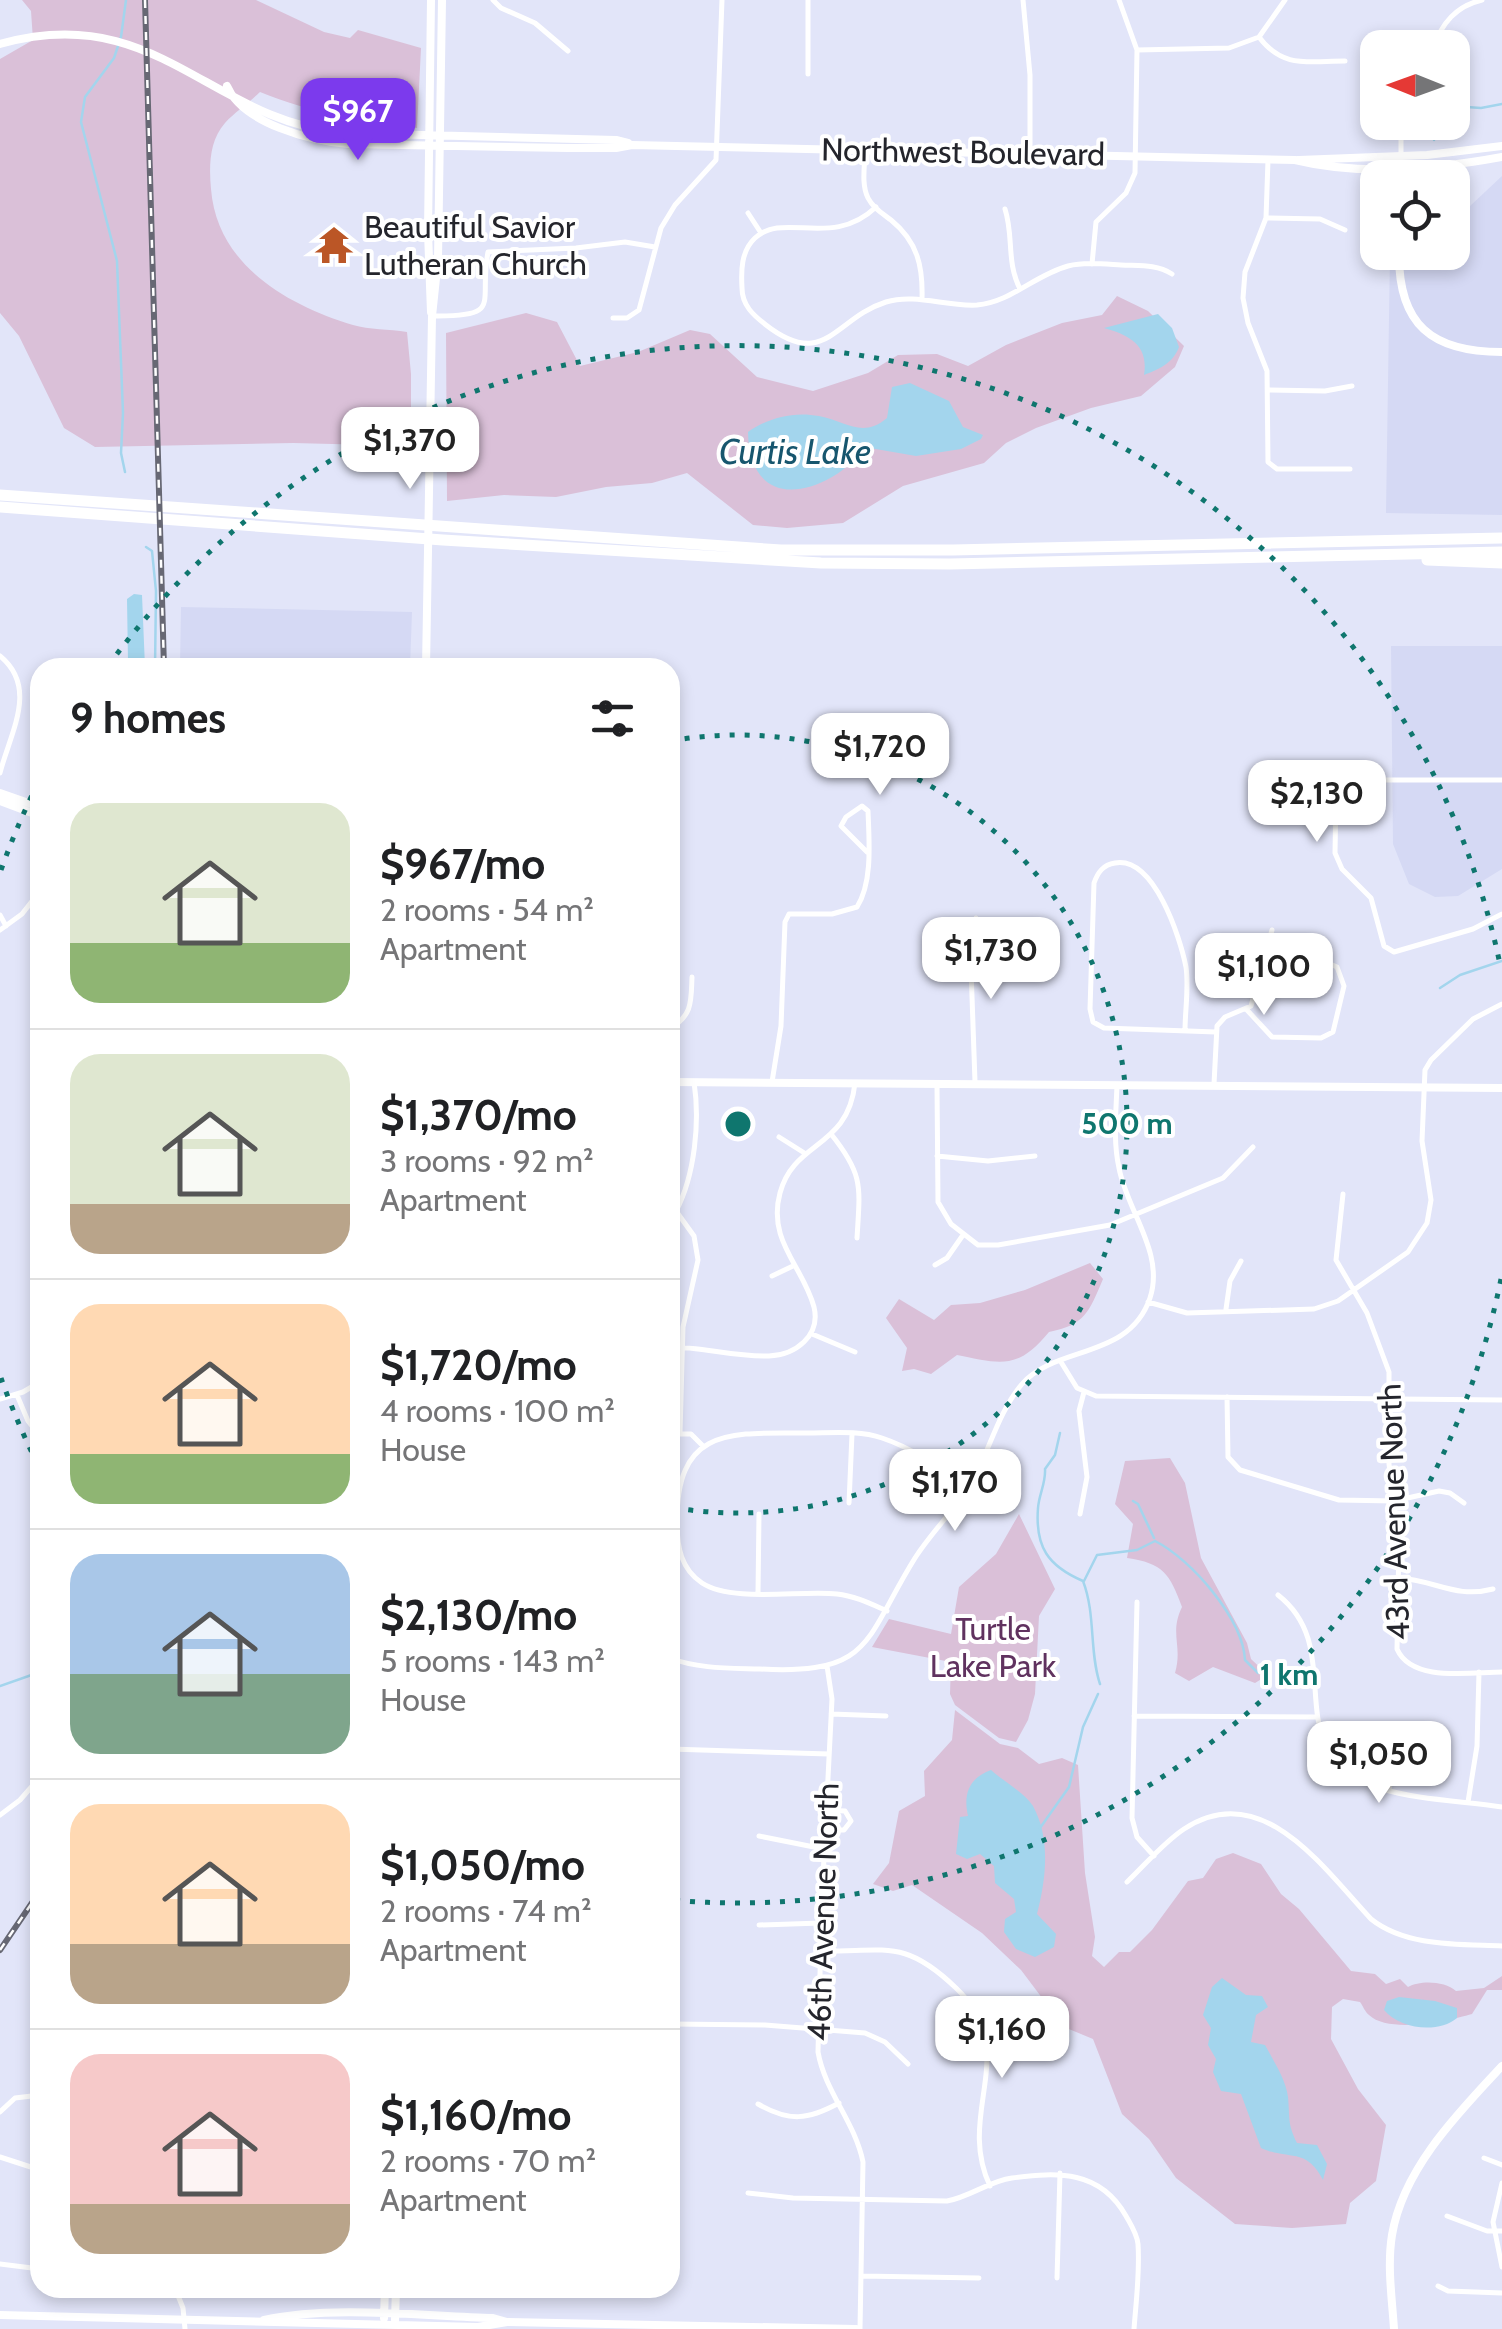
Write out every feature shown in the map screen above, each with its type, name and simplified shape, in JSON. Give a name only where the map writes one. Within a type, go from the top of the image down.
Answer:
[{"type":"highway","points":[[0,495],[136,511]]},
{"type":"highway","points":[[0,507],[136,511],[821,563],[968,564],[1502,552]]},
{"type":"highway","points":[[443,534],[867,552],[1502,538]]},
{"type":"highway","points":[[1374,554],[1386,558],[1502,563]]},
{"type":"main road","points":[[432,0],[428,297],[432,316]]},
{"type":"main road","points":[[426,658],[442,0]]},
{"type":"main road","points":[[0,44],[35,30],[65,24]]},
{"type":"main road","name":"Northwest Boulevard","points":[[204,69],[270,112],[315,129],[616,140],[632,145]]},
{"type":"main road","name":"Northwest Boulevard","points":[[226,86],[230,94],[256,114],[304,137],[336,143],[717,146],[1268,160],[1400,157],[1502,146]]},
{"type":"main road","name":"Northwest Boulevard","points":[[1470,162],[1502,157]]},
{"type":"main road","name":"Northwest Boulevard","points":[[1295,160],[1360,169]]},
{"type":"main road","points":[[1400,270],[1402,296],[1418,325],[1456,349],[1502,352]]},
{"type":"main road","points":[[0,793],[30,804]]},
{"type":"main road","points":[[0,801],[30,812]]},
{"type":"main road","points":[[680,1082],[1502,1088]]},
{"type":"main road","points":[[1394,2329],[1390,2250],[1402,2202],[1443,2132],[1502,2066]]},
{"type":"main road","points":[[384,2323],[385,2298]]},
{"type":"main road","points":[[395,2323],[396,2298]]},
{"type":"main road","points":[[0,2315],[264,2320],[289,2314],[384,2323],[492,2326],[507,2322],[858,2329]]},
{"type":"street","points":[[493,0],[501,8],[534,23],[568,51]]},
{"type":"street","points":[[613,318],[627,318],[639,310],[655,246],[675,204],[714,165],[722,0]]},
{"type":"street","points":[[808,0],[808,74]]},
{"type":"street","points":[[1024,0],[1030,154]]},
{"type":"street","points":[[1092,264],[1096,222],[1130,187],[1136,156],[1137,50],[1119,0]]},
{"type":"street","points":[[1137,50],[1229,48],[1259,38],[1285,0]]},
{"type":"street","points":[[1443,30],[1464,6],[1482,0]]},
{"type":"street","points":[[1259,38],[1286,60],[1345,61]]},
{"type":"street","points":[[1400,140],[1400,157]]},
{"type":"street","points":[[865,150],[864,186],[876,207],[902,229],[915,248],[922,269],[922,299]]},
{"type":"street","points":[[1268,160],[1266,218],[1245,272],[1242,298],[1264,358],[1268,462],[1277,469],[1350,469]]},
{"type":"street","points":[[876,207],[861,220],[842,228],[783,228],[761,233],[746,251],[742,281],[743,297],[756,318],[788,339],[814,345],[828,340],[876,306],[899,300],[976,305],[1002,299],[1056,270],[1092,264],[1154,266],[1172,274]]},
{"type":"street","points":[[1006,209],[1009,260],[1020,290]]},
{"type":"street","points":[[748,213],[761,233]]},
{"type":"street","points":[[1266,218],[1320,219],[1345,230]]},
{"type":"street","points":[[432,316],[463,316],[476,313],[484,305],[488,297],[488,252],[625,242],[655,246]]},
{"type":"street","points":[[1268,390],[1352,386]]},
{"type":"street","points":[[0,656],[14,671],[21,703],[0,772]]},
{"type":"street","points":[[1502,780],[1356,778],[1336,794],[1334,818],[1338,862],[1370,898],[1384,946],[1394,952],[1473,928],[1502,914]]},
{"type":"street","points":[[1274,790],[1274,803],[1286,814],[1334,818]]},
{"type":"street","points":[[772,1082],[781,1026],[784,930],[790,914],[832,914],[857,907],[866,884],[867,852],[868,811],[862,806],[846,817],[841,826],[867,852]]},
{"type":"street","points":[[1185,1030],[1186,972],[1166,904],[1134,866],[1126,862],[1109,864],[1102,868],[1094,884],[1092,1022],[1104,1028],[1216,1032]]},
{"type":"street","points":[[0,915],[3,928],[30,904]]},
{"type":"street","points":[[975,1082],[971,968],[976,918]]},
{"type":"street","points":[[1214,1084],[1216,1032],[1225,1018],[1246,1010],[1254,1000],[1272,930]]},
{"type":"street","points":[[1246,1010],[1272,1037],[1320,1038],[1329,1036],[1335,1028],[1344,986],[1337,968],[1316,958],[1265,956]]},
{"type":"street","points":[[680,1022],[690,1010],[692,977]]},
{"type":"street","points":[[1148,1302],[1176,1312],[1314,1309],[1338,1301],[1400,1259],[1416,1243],[1430,1212],[1431,1188],[1422,1141],[1425,1070],[1473,1019],[1502,1004]]},
{"type":"street","points":[[680,1201],[686,1188],[692,1147],[694,1082]]},
{"type":"street","points":[[682,1347],[772,1356],[794,1350],[811,1334],[814,1307],[780,1233],[777,1208],[783,1184],[806,1154],[832,1134],[850,1110],[855,1082]]},
{"type":"street","points":[[937,1082],[938,1202],[943,1214],[978,1245],[1110,1225],[1223,1178],[1252,1147]]},
{"type":"street","points":[[680,1660],[708,1667],[804,1671],[828,1666],[861,1647],[887,1611],[923,1545],[967,1489],[1004,1411],[1021,1386],[1036,1372],[1118,1338],[1138,1320],[1153,1284],[1152,1259],[1118,1167],[1116,1084]]},
{"type":"street","points":[[832,1134],[858,1175],[856,1238]]},
{"type":"street","points":[[779,1136],[806,1154]]},
{"type":"street","points":[[937,1156],[988,1160],[1036,1156]]},
{"type":"street","name":"43rd Avenue North","points":[[1343,1194],[1335,1252],[1339,1268],[1368,1314],[1387,1362],[1388,1464],[1398,1528],[1397,1648],[1405,1662],[1425,1671],[1480,1672]]},
{"type":"street","points":[[680,1216],[694,1236],[698,1260],[682,1347],[680,1434],[691,1434],[704,1447]]},
{"type":"street","points":[[935,1265],[946,1258],[963,1235]]},
{"type":"street","points":[[1226,1309],[1230,1281],[1241,1261]]},
{"type":"street","points":[[772,1276],[793,1266]]},
{"type":"street","points":[[811,1334],[855,1352]]},
{"type":"street","points":[[1062,1362],[1071,1382],[1084,1392],[1103,1396],[1502,1400]]},
{"type":"street","points":[[0,1399],[30,1388]]},
{"type":"street","points":[[1080,1514],[1087,1478],[1078,1411],[1084,1392]]},
{"type":"street","points":[[17,1395],[30,1424]]},
{"type":"street","points":[[1227,1396],[1228,1458],[1234,1468],[1339,1500],[1394,1501],[1438,1491],[1450,1493],[1464,1503]]},
{"type":"street","points":[[680,1482],[704,1447],[725,1435],[852,1434],[872,1435],[904,1447],[967,1489]]},
{"type":"street","points":[[849,1503],[852,1434]]},
{"type":"street","points":[[758,1592],[760,1514]]},
{"type":"street","points":[[680,1555],[690,1572],[705,1585],[724,1592],[842,1594],[887,1611]]},
{"type":"street","points":[[1398,1578],[1431,1582],[1463,1594],[1493,1590]]},
{"type":"street","points":[[1278,1594],[1302,1620],[1312,1643],[1316,1718],[1326,1744],[1344,1767],[1367,1783],[1389,1790],[1502,1807]]},
{"type":"street","points":[[1137,1602],[1132,1825],[1137,1838],[1154,1856]]},
{"type":"street","name":"46th Avenue North","points":[[828,1666],[832,1686],[818,2030],[820,2064],[861,2151],[862,2276],[858,2329]]},
{"type":"street","points":[[1468,1802],[1478,1746],[1480,1672],[1502,1672]]},
{"type":"street","points":[[831,1714],[886,1716]]},
{"type":"street","points":[[1134,1716],[1316,1718]]},
{"type":"street","points":[[680,1749],[828,1754]]},
{"type":"street","points":[[1389,1790],[1394,1752]]},
{"type":"street","points":[[0,1815],[30,1788]]},
{"type":"street","points":[[825,1830],[844,1830],[851,1821],[845,1811],[826,1810]]},
{"type":"street","points":[[1127,1882],[1195,1823],[1222,1815],[1250,1816],[1288,1833],[1371,1919],[1386,1929],[1431,1941],[1502,1946]]},
{"type":"street","points":[[760,1836],[824,1849]]},
{"type":"street","points":[[758,1925],[821,1923]]},
{"type":"street","points":[[820,1951],[893,1951],[915,1955],[934,1967],[968,2000],[983,2023],[988,2044],[979,2126],[983,2170],[990,2186]]},
{"type":"street","points":[[680,2024],[854,2031],[875,2036],[894,2048],[908,2064]]},
{"type":"street","points":[[0,2112],[14,2098],[30,2096]]},
{"type":"street","points":[[758,2104],[796,2118],[815,2116],[838,2103]]},
{"type":"street","points":[[0,2158],[30,2167]]},
{"type":"street","points":[[1484,2158],[1502,2165]]},
{"type":"street","points":[[1057,2278],[1060,2174]]},
{"type":"street","points":[[748,2193],[947,2201],[970,2196],[1009,2178],[1060,2174],[1082,2177],[1106,2190],[1118,2202],[1136,2233],[1134,2329]]},
{"type":"street","points":[[1502,2183],[1494,2208],[1502,2266]]},
{"type":"street","points":[[1447,2216],[1498,2231]]},
{"type":"street","points":[[0,2264],[30,2268]]},
{"type":"street","points":[[862,2276],[980,2278]]},
{"type":"street","points":[[1438,2286],[1502,2294]]},
{"type":"street","points":[[179,2298],[186,2318],[185,2329]]},
{"type":"shaded area","points":[[1502,176],[1502,515],[1386,513],[1390,270],[1470,270],[1470,206]]},
{"type":"shaded area","points":[[181,607],[412,612],[410,658],[180,658]]},
{"type":"shaded area","points":[[1391,646],[1502,646],[1502,869],[1458,896],[1435,897],[1409,884],[1393,844]]},
{"type":"green space","points":[[22,0],[256,0],[324,32],[350,38],[358,30],[421,48],[417,128],[337,115],[260,92],[220,130],[211,154],[210,172],[216,216],[226,240],[259,278],[328,317],[359,327],[407,332],[411,446],[293,443],[95,447],[64,428],[19,336],[0,313],[0,59],[33,40],[31,11]]},
{"type":"green space","points":[[1117,296],[1148,311],[1184,346],[1175,367],[1141,396],[1091,408],[1036,428],[1006,443],[984,463],[903,486],[843,523],[787,528],[753,525],[687,473],[652,483],[556,497],[504,495],[447,501],[446,333],[526,313],[557,322],[580,366],[638,352],[690,330],[710,334],[757,377],[813,391],[868,373],[898,355],[937,354],[968,366],[1006,345],[1062,323],[1102,315]]},
{"type":"green space","points":[[1090,1263],[1103,1279],[1089,1308],[1078,1321],[1049,1332],[1028,1353],[997,1362],[957,1355],[931,1374],[914,1369],[902,1371],[907,1348],[886,1318],[899,1299],[934,1320],[951,1305],[980,1303],[1025,1290]]},
{"type":"green space","points":[[1170,1458],[1185,1483],[1201,1558],[1247,1643],[1251,1659],[1268,1675],[1255,1683],[1213,1667],[1189,1681],[1175,1673],[1177,1625],[1182,1607],[1178,1596],[1164,1572],[1149,1563],[1127,1558],[1133,1524],[1115,1504],[1125,1461]]},
{"type":"green space","name":"Turtle Lake Park","points":[[1019,1514],[1055,1589],[1039,1616],[1035,1694],[1028,1720],[1016,1742],[999,1738],[955,1705],[950,1694],[951,1662],[872,1647],[889,1619],[951,1634],[959,1587],[996,1554]]},
{"type":"green space","points":[[955,1710],[1000,1744],[1018,1748],[1039,1764],[1062,1758],[1078,1765],[1085,1873],[1095,1937],[1092,1956],[1104,1967],[1119,1952],[1130,1952],[1152,1930],[1188,1881],[1203,1878],[1216,1859],[1233,1853],[1261,1864],[1281,1894],[1299,1909],[1351,1971],[1375,1974],[1386,1984],[1400,1979],[1408,1987],[1432,1983],[1456,1991],[1484,1988],[1502,1976],[1502,1990],[1487,1990],[1472,2014],[1449,2020],[1390,2024],[1369,2015],[1360,2002],[1343,1999],[1332,2007],[1331,2039],[1358,2089],[1386,2125],[1376,2181],[1350,2203],[1346,2224],[1292,2228],[1235,2224],[1176,2178],[1149,2139],[1122,2114],[1093,2039],[1064,2027],[1021,1970],[982,1933],[912,1885],[893,1891],[873,1884],[889,1863],[899,1811],[925,1796],[924,1771],[952,1740]]},
{"type":"water","points":[[1158,314],[1172,328],[1179,347],[1165,365],[1144,375],[1143,356],[1135,343],[1104,328]]},
{"type":"water","name":"Curtis Lake","points":[[910,383],[949,401],[963,427],[983,435],[981,439],[961,449],[916,456],[870,448],[832,477],[800,489],[773,486],[755,467],[748,432],[756,427],[772,419],[800,414],[870,427],[887,418],[892,387]]},
{"type":"water","points":[[134,594],[142,595],[145,658],[128,658],[127,599]]},
{"type":"water","points":[[991,1770],[1029,1801],[1039,1819],[1045,1845],[1037,1914],[1056,1934],[1054,1947],[1035,1957],[1016,1949],[1004,1932],[1005,1919],[1016,1912],[1014,1899],[995,1883],[994,1866],[980,1854],[967,1859],[956,1854],[960,1817],[968,1816],[969,1788],[977,1777]]},
{"type":"water","points":[[1222,1978],[1246,1995],[1262,1996],[1268,2007],[1256,2015],[1251,2042],[1265,2045],[1282,2077],[1294,2136],[1297,2143],[1317,2145],[1327,2164],[1323,2180],[1304,2159],[1261,2148],[1241,2094],[1221,2091],[1213,2072],[1216,2059],[1208,2045],[1211,2028],[1203,2015],[1212,1987]]},
{"type":"water","points":[[1399,1997],[1457,2008],[1457,2018],[1430,2028],[1399,2022],[1384,2010],[1387,2001]]},
{"type":"waterway","points":[[125,472],[121,453],[117,261],[81,122],[85,97],[114,58],[126,0]]},
{"type":"waterway","points":[[1470,107],[1502,104]]},
{"type":"waterway","points":[[146,547],[152,551],[156,591],[155,658]]},
{"type":"waterway","points":[[1440,988],[1460,975],[1502,961]]},
{"type":"waterway","points":[[1060,1433],[1055,1455],[1045,1469],[1038,1508],[1039,1534],[1053,1562],[1083,1581],[1100,1684]]},
{"type":"waterway","points":[[1133,1501],[1154,1538]]},
{"type":"waterway","points":[[1084,1581],[1097,1555],[1137,1550],[1155,1541],[1184,1561],[1213,1592],[1235,1627],[1245,1660],[1258,1673]]},
{"type":"waterway","points":[[0,1686],[30,1676]]},
{"type":"waterway","points":[[1040,1828],[1069,1787],[1083,1727],[1098,1694]]},
{"type":"railway","points":[[145,0],[164,658]]},
{"type":"railway","points":[[0,1950],[30,1906]]},
{"type":"place","name":"Beautiful Savior Lutheran Church","points":[[334,245]]}]
